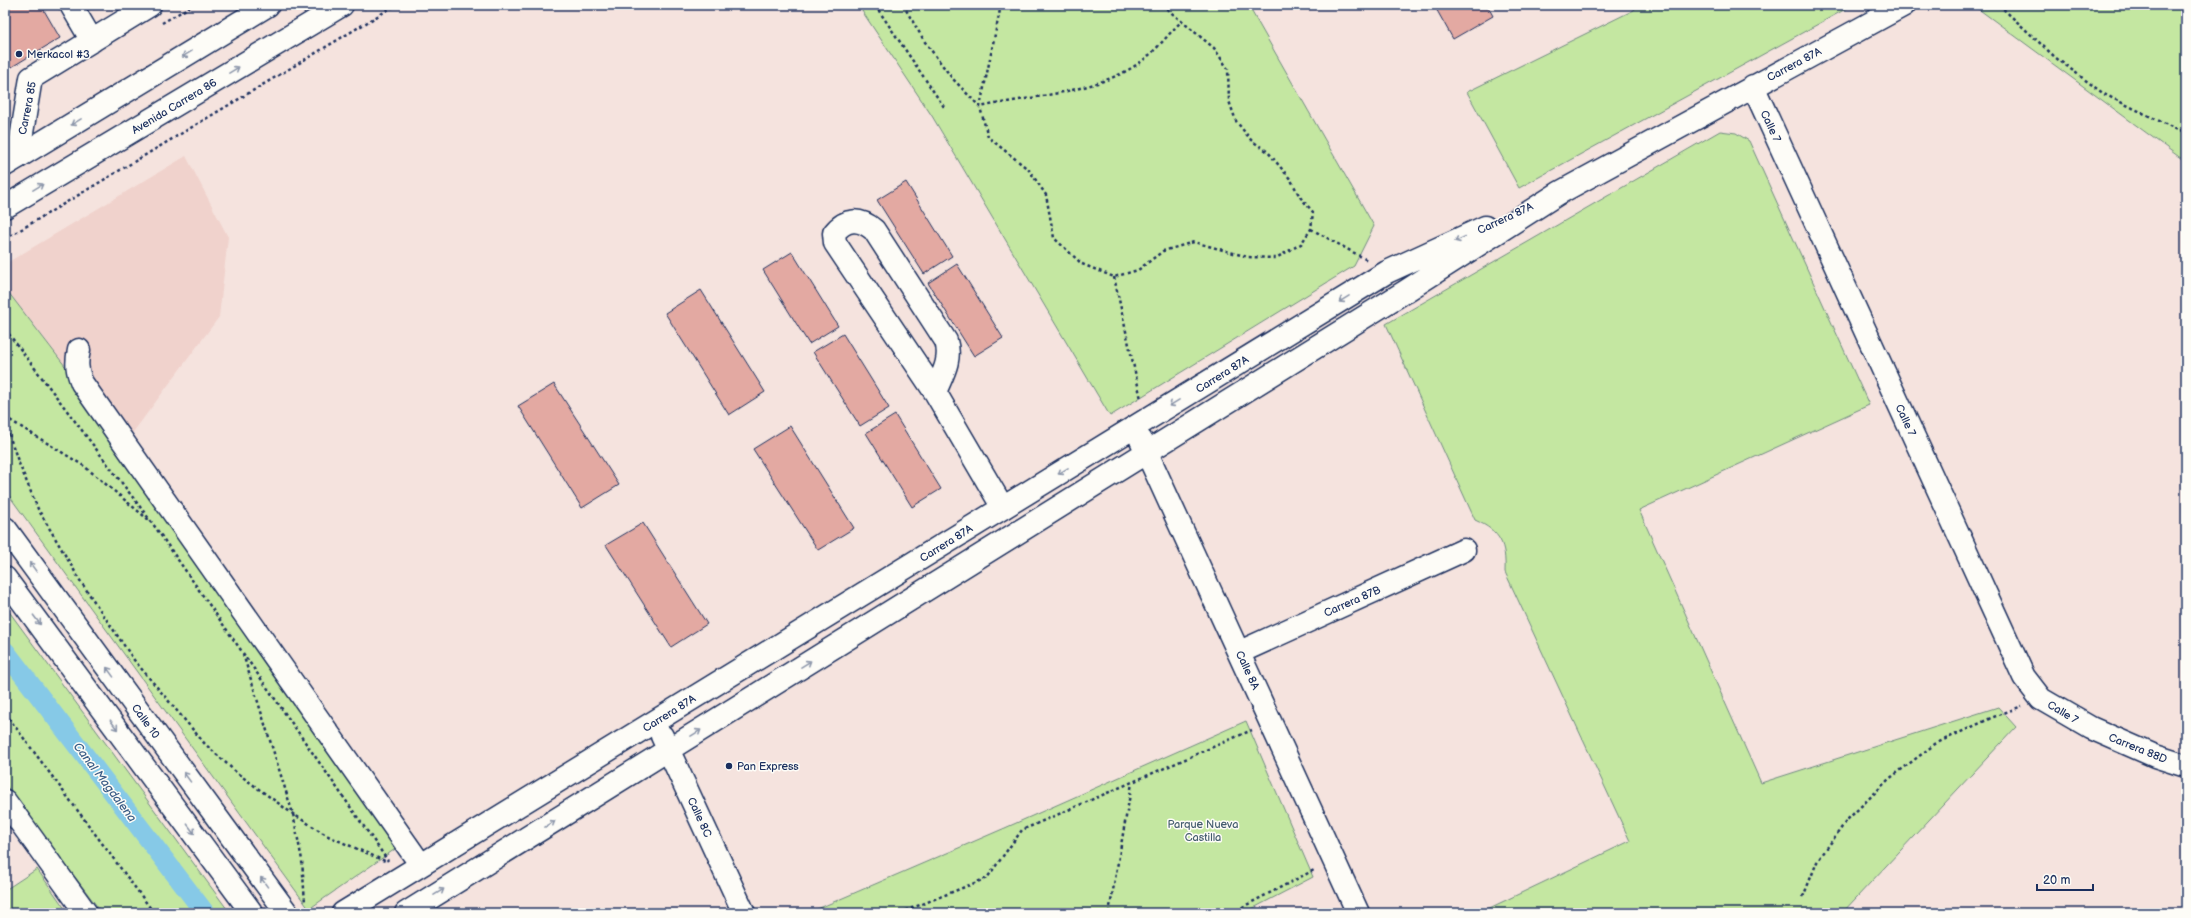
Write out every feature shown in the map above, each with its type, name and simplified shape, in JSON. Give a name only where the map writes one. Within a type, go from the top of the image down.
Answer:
[{"type":"street","points":[[71,5],[92,41]]},
{"type":"street","name":"Carrera 85","points":[[11,161],[31,78],[150,5]]},
{"type":"street","points":[[11,161],[268,5]]},
{"type":"street","name":"Avenida Carrera 86","points":[[5,207],[342,5]]},
{"type":"street","name":"Carrera 87A","points":[[406,913],[1147,452],[1559,193],[1904,5]]},
{"type":"street","name":"Calle 7","points":[[1753,86],[2024,677],[2041,699],[2091,728]]},
{"type":"street","name":"Carrera 87A","points":[[343,913],[1387,272],[1559,193]]},
{"type":"street","points":[[935,392],[948,361],[949,350],[946,341],[874,230],[864,222],[853,221],[840,226],[834,233],[835,243],[935,392],[1003,508]]},
{"type":"street","points":[[79,350],[77,367],[82,384],[421,865]]},
{"type":"street","name":"Calle 8A","points":[[1140,424],[1147,452],[1240,652],[1358,913]]},
{"type":"street","name":"Calle 10","points":[[5,528],[296,910]]},
{"type":"street","name":"Carrera 87B","points":[[1240,652],[1464,550]]},
{"type":"street","points":[[5,578],[252,913]]},
{"type":"street","name":"Calle 8C","points":[[655,721],[744,913]]},
{"type":"street","name":"Carrera 88D","points":[[2091,728],[2155,756],[2186,766]]},
{"type":"street","points":[[5,801],[86,913]]},
{"type":"path","points":[[159,25],[193,5]]},
{"type":"path","points":[[5,239],[396,5]]},
{"type":"path","points":[[875,5],[944,107]]},
{"type":"path","points":[[903,5],[925,42],[952,78],[980,107]]},
{"type":"path","points":[[1001,5],[980,107],[988,137],[1029,170],[1046,195],[1054,238],[1082,264],[1114,276],[1138,270],[1163,251],[1194,242],[1248,257],[1276,258],[1301,244],[1311,229],[1313,212],[1300,197],[1291,180],[1268,152],[1251,140],[1236,121],[1229,101],[1228,69],[1214,48],[1162,5]]},
{"type":"path","points":[[1999,5],[2056,58],[2104,94],[2186,134]]},
{"type":"path","points":[[980,107],[1077,89],[1119,74],[1148,57],[1182,21]]},
{"type":"path","points":[[1311,229],[1387,272]]},
{"type":"path","points":[[1114,276],[1140,424]]},
{"type":"path","points":[[5,329],[153,524],[389,863],[328,836],[293,814],[237,773],[205,744],[134,660],[81,582],[38,508],[18,461],[5,423]]},
{"type":"path","points":[[5,417],[84,466],[153,524]]},
{"type":"path","points":[[242,650],[293,814],[302,860],[296,910]]},
{"type":"path","points":[[1803,897],[1817,862],[1847,820],[1889,779],[1935,744],[1991,718],[2041,699]]},
{"type":"path","points":[[5,713],[154,913]]},
{"type":"path","points":[[900,913],[987,878],[1022,830],[1272,722]]},
{"type":"path","points":[[1109,913],[1132,782]]},
{"type":"path","points":[[1231,913],[1334,859]]},
{"type":"shaded area","points":[[186,156],[228,237],[219,317],[125,443],[5,288],[5,264]]},
{"type":"green space","points":[[858,5],[1248,5],[1374,226],[1354,266],[1110,416],[932,116]]},
{"type":"green space","points":[[1637,5],[1853,5],[1519,188],[1467,92],[1634,10]]},
{"type":"green space","points":[[1973,5],[2186,5],[2186,162]]},
{"type":"green space","points":[[1720,131],[1736,133],[1749,141],[1869,405],[1639,510],[1761,783],[1998,707],[2016,727],[1842,913],[1479,913],[1630,841],[1505,572],[1503,546],[1496,534],[1491,529],[1475,520],[1386,324]]},
{"type":"green space","points":[[5,288],[125,444],[401,845],[309,909],[5,490]]},
{"type":"green space","points":[[5,606],[230,913],[102,913],[5,784]]},
{"type":"green space","name":"Parque Nueva Castilla","points":[[1246,721],[1313,877],[1244,913],[808,913],[1005,828]]},
{"type":"green space","points":[[37,869],[68,913],[5,913],[5,890]]},
{"type":"building","name":"Merkacol #3","points":[[5,5],[41,5],[60,38],[5,71]]},
{"type":"building","points":[[1434,5],[1487,5],[1493,16],[1453,39]]},
{"type":"building","points":[[906,182],[952,256],[924,274],[877,200]]},
{"type":"building","points":[[792,252],[838,326],[809,344],[763,270]]},
{"type":"building","points":[[957,264],[1003,338],[974,356],[928,283]]},
{"type":"building","points":[[701,290],[765,392],[729,415],[665,313]]},
{"type":"building","points":[[843,334],[889,408],[860,426],[813,352]]},
{"type":"building","points":[[554,384],[619,485],[582,508],[518,406]]},
{"type":"building","points":[[895,415],[941,489],[912,507],[866,433]]},
{"type":"building","points":[[790,426],[854,528],[818,550],[753,449]]},
{"type":"building","points":[[643,523],[707,624],[671,647],[606,545]]},
{"type":"waterway","name":"Canal Magdalena","points":[[5,651],[205,913]]},
{"type":"place","name":"Merkacol #3","points":[[19,54]]},
{"type":"place","name":"Pan Express","points":[[729,766]]}]
